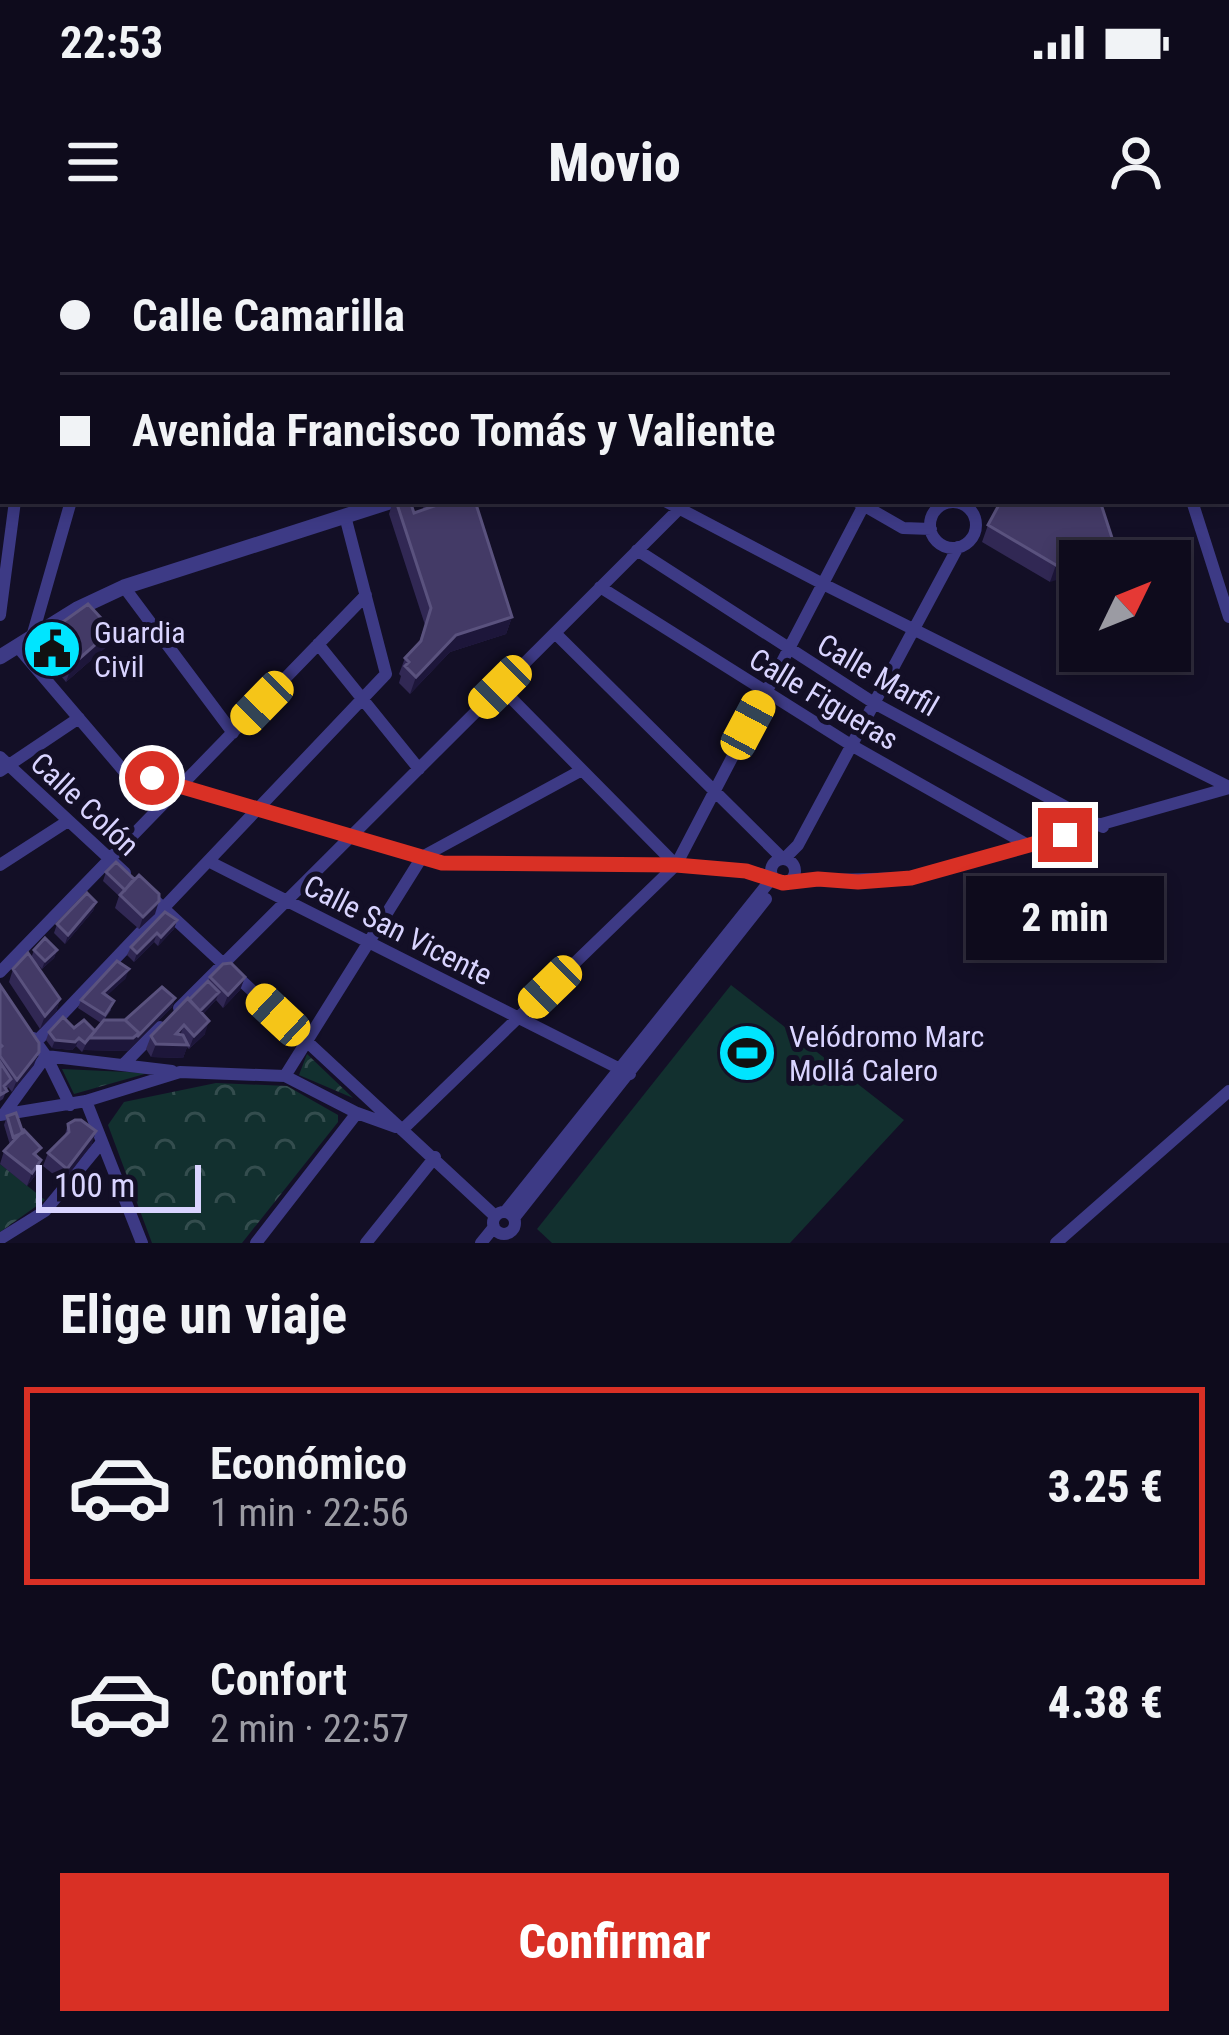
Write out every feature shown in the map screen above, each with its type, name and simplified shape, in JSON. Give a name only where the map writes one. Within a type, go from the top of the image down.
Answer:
[{"type":"street","points":[[0,615],[15,504]]},
{"type":"street","points":[[24,641],[70,504]]},
{"type":"street","points":[[0,657],[124,587],[379,504]]},
{"type":"street","points":[[671,504],[1229,788]]},
{"type":"street","points":[[402,1130],[676,865],[825,585],[860,504]]},
{"type":"street","points":[[862,504],[903,528],[931,529]]},
{"type":"street","points":[[944,504],[933,514],[931,529],[938,542],[958,548]]},
{"type":"street","points":[[1193,504],[1229,617]]},
{"type":"street","points":[[481,1243],[502,1226],[798,845],[958,548],[975,533],[976,506]]},
{"type":"street","points":[[123,1065],[679,508]]},
{"type":"street","points":[[36,1042],[386,674],[345,516]]},
{"type":"street","name":"Calle Marfil","points":[[637,550],[874,703],[1103,826]]},
{"type":"street","points":[[124,587],[233,733]]},
{"type":"street","name":"Calle Figueras","points":[[600,587],[851,745],[1026,844]]},
{"type":"street","points":[[3,971],[365,595]]},
{"type":"street","points":[[555,633],[714,790],[782,867]]},
{"type":"street","points":[[24,641],[123,770],[442,863],[676,865],[746,871],[782,867],[818,879],[911,878],[1229,788]]},
{"type":"street","points":[[318,644],[418,769]]},
{"type":"street","points":[[500,687],[676,865]]},
{"type":"street","points":[[3,764],[79,718]]},
{"type":"street","name":"Calle Colón","points":[[3,764],[128,876]]},
{"type":"street","points":[[46,1056],[179,1072],[285,1076],[422,857],[582,770]]},
{"type":"street","points":[[0,865],[68,820]]},
{"type":"street","name":"Calle San Vicente","points":[[208,861],[625,1071]]},
{"type":"street","name":"Calle Colón","points":[[146,892],[524,1243]]},
{"type":"street","points":[[24,1024],[70,1105]]},
{"type":"street","points":[[2,1115],[46,1056]]},
{"type":"street","points":[[2,1115],[70,1105],[179,1072]]},
{"type":"street","name":"Calle Colón","points":[[285,1076],[402,1130]]},
{"type":"street","points":[[1065,1240],[1229,1091]]},
{"type":"street","points":[[86,1101],[142,1243]]},
{"type":"street","points":[[256,1243],[357,1113]]},
{"type":"street","points":[[0,1239],[45,1211],[102,1142]]},
{"type":"street","points":[[366,1243],[435,1157]]},
{"type":"green space","name":"Velódromo Marc Mollá Calero","points":[[731,985],[904,1120],[790,1243],[552,1243],[537,1229]]},
{"type":"green space","points":[[307,1054],[353,1098],[299,1075]]},
{"type":"green space","points":[[62,1069],[148,1073],[74,1094]]},
{"type":"green space","points":[[216,1083],[287,1086],[338,1115],[338,1122],[242,1243],[152,1243],[108,1125],[124,1102]]},
{"type":"green space","points":[[0,1164],[45,1200],[0,1232]]},
{"type":"building","points":[[397,504],[411,504],[414,513],[433,504],[476,504],[512,617],[456,635],[416,677],[405,666],[409,662],[405,658],[421,641],[431,608]]},
{"type":"building","points":[[999,504],[1101,504],[1113,540],[1059,540],[1056,565],[988,525]]},
{"type":"building","points":[[88,604],[112,630],[72,665],[46,634]]},
{"type":"building","points":[[116,862],[134,879],[125,890],[106,872]]},
{"type":"building","points":[[139,875],[159,894],[159,901],[143,917],[120,895]]},
{"type":"building","points":[[87,893],[96,902],[68,935],[57,924]]},
{"type":"building","points":[[165,912],[177,920],[137,953],[131,947]]},
{"type":"building","points":[[45,938],[57,950],[45,961],[34,950]]},
{"type":"building","points":[[28,953],[60,999],[45,1016],[13,969]]},
{"type":"building","points":[[117,961],[129,969],[103,993],[114,1001],[105,1015],[81,1000]]},
{"type":"building","points":[[231,963],[245,977],[228,995],[210,977],[223,964]]},
{"type":"building","points":[[208,981],[219,992],[200,1011],[189,1000]]},
{"type":"building","points":[[0,985],[39,1043],[39,1052],[17,1080],[0,1056]]},
{"type":"building","points":[[162,987],[175,998],[137,1037],[139,1033],[125,1020]]},
{"type":"building","points":[[188,998],[209,1021],[194,1036],[184,1025],[176,1034],[183,1035],[188,1045],[156,1044],[151,1036]]},
{"type":"building","points":[[63,1017],[74,1028],[84,1020],[95,1031],[85,1043],[79,1038],[75,1042],[55,1040],[49,1032]]},
{"type":"building","points":[[104,1020],[125,1020],[139,1033],[133,1038],[89,1038]]},
{"type":"building","points":[[0,1062],[11,1079],[0,1095]]},
{"type":"building","points":[[16,1113],[23,1133],[13,1137],[7,1116]]},
{"type":"building","points":[[75,1120],[96,1131],[67,1169],[48,1153]]},
{"type":"building","points":[[24,1130],[41,1148],[34,1154],[41,1160],[32,1173],[4,1151]]},
{"type":"place","name":"Guardia Civil","points":[[52,649]]},
{"type":"place","name":"Velódromo Marc Mollá Calero","points":[[747,1053]]},
{"type":"route","points":[[152,778],[442,863],[676,865],[746,871],[783,883],[858,882],[911,878],[1065,835]]}]
